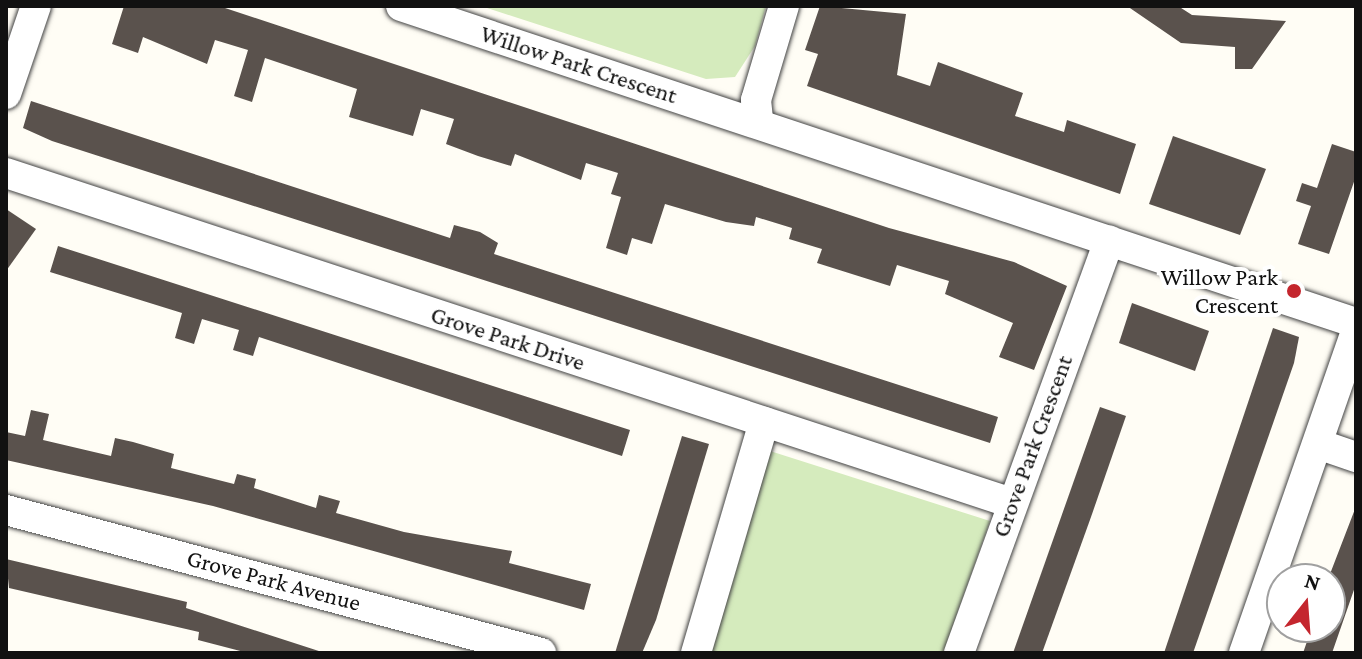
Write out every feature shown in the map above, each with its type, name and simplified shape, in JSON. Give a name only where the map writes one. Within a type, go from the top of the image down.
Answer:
[{"type":"street","points":[[6,94],[36,6]]},
{"type":"street","name":"Willow Park Crescent","points":[[401,6],[758,119],[1356,323]]},
{"type":"street","points":[[758,119],[756,100],[784,6]]},
{"type":"street","name":"Grove Park Drive","points":[[6,173],[1009,502]]},
{"type":"street","name":"Grove Park Crescent","points":[[959,653],[1009,502],[1109,240]]},
{"type":"street","points":[[1244,653],[1356,332]]},
{"type":"street","points":[[696,653],[764,422]]},
{"type":"street","points":[[1318,444],[1356,457]]},
{"type":"street","name":"Grove Park Avenue","points":[[6,510],[541,653]]},
{"type":"green space","points":[[481,6],[766,6],[755,46],[735,77],[706,79]]},
{"type":"green space","points":[[770,451],[990,521],[943,653],[705,653]]},
{"type":"building","points":[[124,6],[219,6],[889,228],[1014,262],[1067,286],[1034,370],[999,357],[1013,323],[945,294],[949,281],[897,265],[890,286],[817,263],[822,249],[789,239],[792,228],[756,217],[754,226],[726,222],[665,204],[652,244],[632,238],[627,255],[606,248],[621,197],[611,194],[618,173],[586,163],[581,180],[515,154],[511,166],[478,156],[446,144],[454,119],[421,109],[413,136],[349,117],[357,89],[265,58],[252,102],[234,96],[248,50],[215,40],[207,64],[143,37],[138,53],[112,44]]},
{"type":"building","points":[[820,6],[906,14],[897,75],[930,86],[938,62],[1023,93],[1015,116],[1064,132],[1067,120],[1136,144],[1120,194],[807,86],[818,54],[805,50]]},
{"type":"building","points":[[1127,6],[1178,6],[1192,15],[1286,21],[1252,69],[1235,69],[1235,47],[1181,43]]},
{"type":"building","points":[[31,101],[450,238],[454,225],[480,232],[498,243],[494,254],[998,417],[990,443],[52,141],[23,128]]},
{"type":"building","points":[[1173,136],[1266,169],[1240,235],[1149,204]]},
{"type":"building","points":[[1332,144],[1356,152],[1356,176],[1329,254],[1298,244],[1311,206],[1296,201],[1302,183],[1317,188]]},
{"type":"building","points":[[6,209],[36,229],[6,271]]},
{"type":"building","points":[[58,246],[630,430],[622,456],[259,337],[253,356],[233,350],[239,330],[202,319],[194,344],[175,338],[182,313],[50,272]]},
{"type":"building","points":[[1132,303],[1209,331],[1195,371],[1119,343]]},
{"type":"building","points":[[1273,328],[1299,337],[1294,363],[1193,653],[1164,653]]},
{"type":"building","points":[[1100,407],[1126,416],[1091,517],[1042,653],[1013,653]]},
{"type":"building","points":[[31,410],[49,414],[43,440],[111,456],[115,438],[133,442],[174,454],[171,468],[234,484],[237,474],[256,479],[254,488],[316,508],[319,495],[340,501],[336,513],[404,532],[512,551],[509,563],[591,584],[584,610],[213,506],[6,460],[6,432],[25,436]]},
{"type":"building","points":[[682,436],[709,444],[656,620],[642,653],[615,653]]},
{"type":"building","points":[[1355,509],[1356,584],[1346,613],[1346,563],[1334,563]]},
{"type":"building","points":[[6,559],[187,602],[186,608],[325,653],[248,653],[198,640],[199,632],[9,588]]},
{"type":"building","points":[[1306,643],[1335,643],[1332,653],[1303,653]]},
{"type":"place","name":"Willow Park Crescent","points":[[1294,291]]}]
